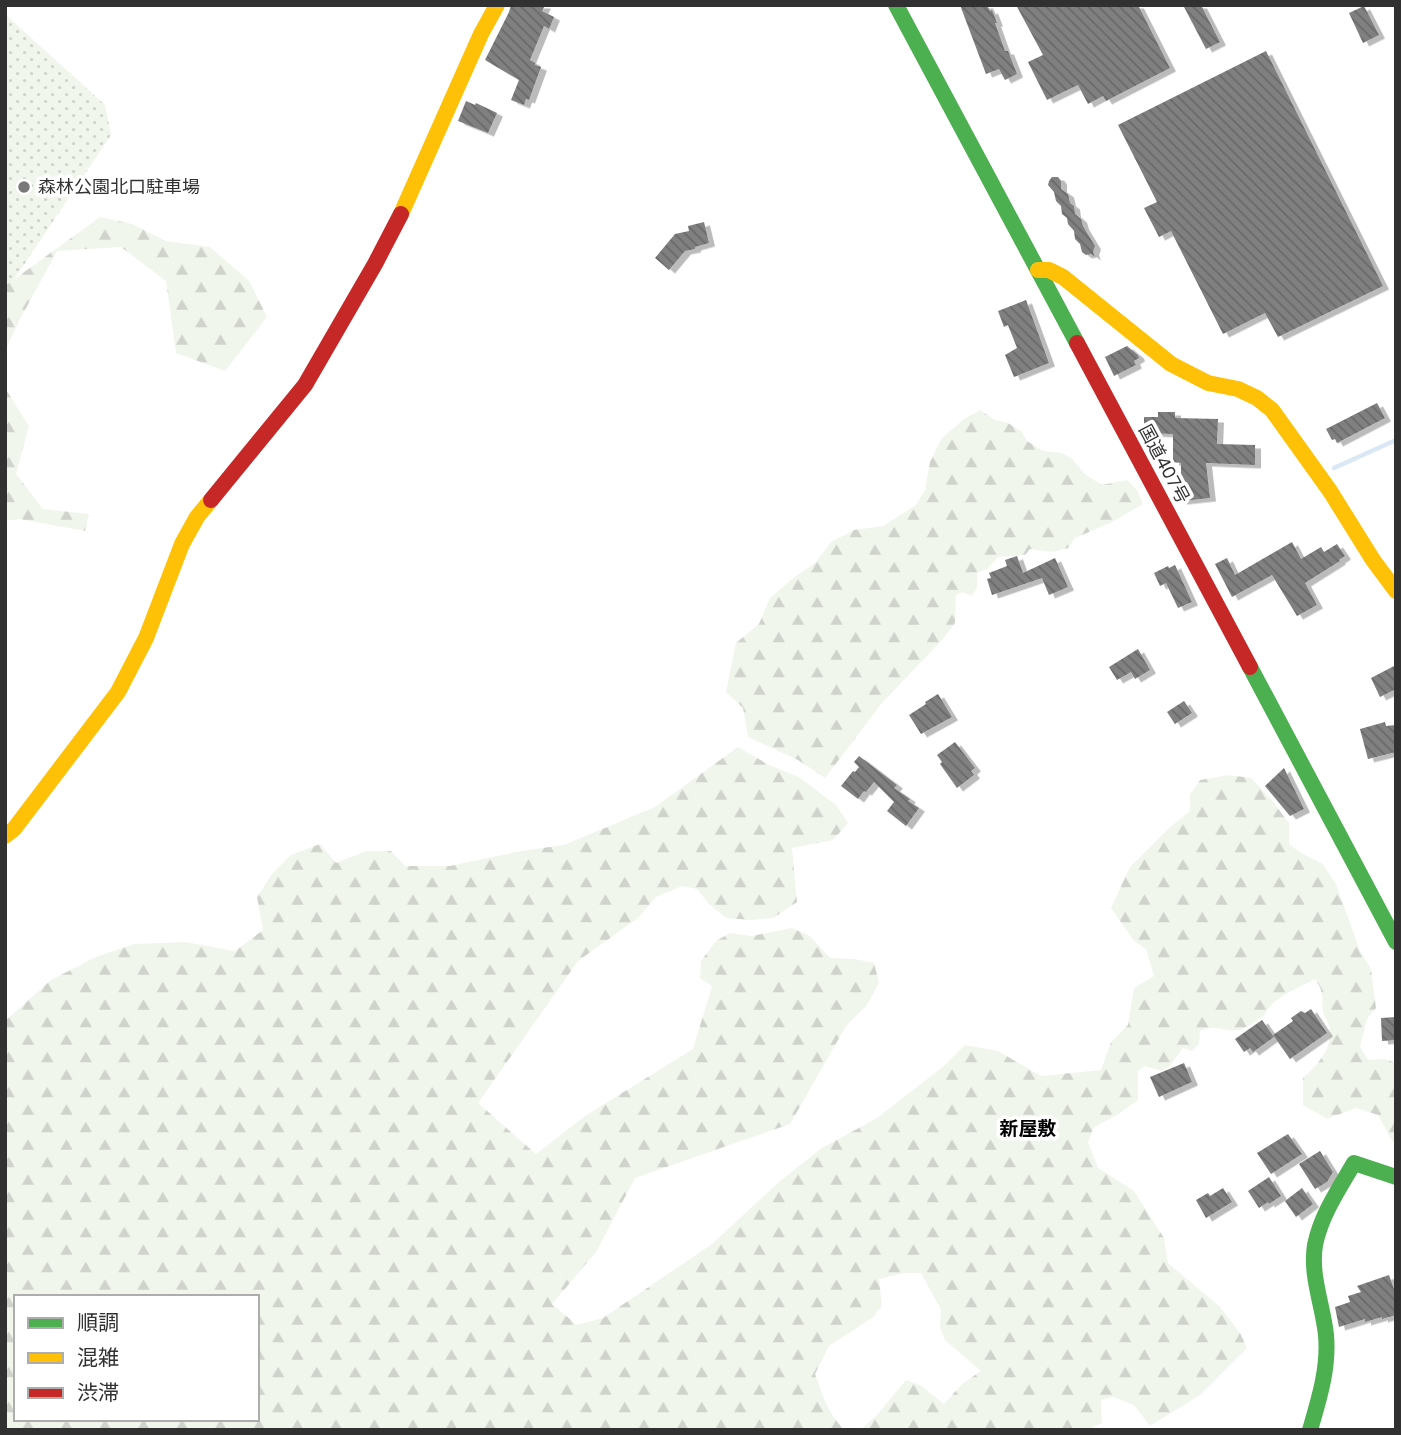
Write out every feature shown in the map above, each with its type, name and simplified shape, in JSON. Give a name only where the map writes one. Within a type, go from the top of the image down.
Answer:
[{"type":"main road","points":[[5,836],[14,829],[118,692],[146,638],[177,555],[197,517],[305,385],[402,212],[481,34],[497,5]]},
{"type":"main road","name":"国道407号","points":[[896,5],[1396,942]]},
{"type":"main road","points":[[1038,270],[1049,270],[1063,277],[1171,363],[1208,383],[1238,389],[1272,410],[1396,591]]},
{"type":"main road","points":[[1310,1430],[1322,1391],[1326,1358],[1326,1336],[1314,1256],[1319,1232],[1354,1163],[1396,1177]]},
{"type":"green space","points":[[5,14],[105,105],[111,135],[5,293]]},
{"type":"green space","points":[[100,217],[132,224],[166,241],[210,247],[249,281],[267,317],[225,371],[176,353],[166,281],[121,247],[57,251],[5,351],[5,286]]},
{"type":"green space","points":[[5,388],[29,426],[16,474],[43,509],[89,514],[85,531],[19,519],[5,521]]},
{"type":"green space","points":[[980,410],[1021,431],[1027,441],[1043,451],[1062,453],[1072,459],[1086,475],[1102,485],[1127,480],[1137,490],[1143,504],[1110,523],[1075,538],[1068,548],[1053,552],[1030,549],[1025,555],[998,557],[987,569],[977,573],[977,588],[972,596],[962,592],[956,595],[955,623],[882,703],[825,778],[798,760],[748,737],[743,708],[726,692],[736,643],[759,624],[770,598],[815,563],[831,542],[854,530],[883,526],[916,505],[925,490],[930,462],[942,438],[964,419]]},
{"type":"green space","points":[[738,747],[769,765],[799,777],[836,805],[848,823],[833,840],[792,848],[797,902],[773,918],[726,918],[709,904],[697,889],[682,886],[656,897],[638,918],[578,961],[478,1103],[536,1154],[585,1116],[693,1049],[712,986],[700,978],[701,961],[716,941],[730,933],[752,936],[792,928],[810,936],[830,958],[874,963],[879,983],[867,1005],[846,1026],[790,1124],[635,1178],[596,1252],[552,1304],[577,1325],[603,1318],[712,1244],[780,1181],[822,1148],[877,1118],[945,1065],[965,1045],[998,1051],[1041,1076],[1101,1070],[1111,1042],[1128,1025],[1134,988],[1154,976],[1146,949],[1134,941],[1111,908],[1130,867],[1190,811],[1190,794],[1200,780],[1229,775],[1251,778],[1289,823],[1289,844],[1323,864],[1336,884],[1360,951],[1371,969],[1376,1008],[1367,1019],[1360,1047],[1368,1060],[1385,1059],[1396,1063],[1396,1142],[1392,1141],[1378,1115],[1356,1108],[1327,1119],[1303,1105],[1303,1078],[1324,1055],[1330,1033],[1323,1013],[1321,991],[1315,979],[1279,999],[1264,1016],[1246,1028],[1233,1031],[1211,1028],[1200,1031],[1199,1044],[1192,1051],[1183,1048],[1169,1067],[1161,1071],[1145,1066],[1138,1071],[1138,1100],[1094,1127],[1088,1142],[1098,1168],[1134,1191],[1164,1238],[1168,1263],[1220,1307],[1240,1333],[1247,1348],[1200,1395],[1150,1426],[1134,1405],[1113,1397],[1101,1400],[1102,1423],[1087,1430],[860,1430],[877,1415],[906,1380],[920,1385],[944,1404],[962,1384],[981,1371],[945,1340],[940,1328],[941,1310],[921,1273],[904,1273],[879,1279],[882,1306],[872,1318],[829,1346],[815,1374],[831,1412],[846,1430],[5,1430],[5,1021],[51,980],[96,957],[134,944],[185,942],[235,951],[263,930],[257,897],[272,874],[291,855],[320,844],[336,863],[367,851],[391,851],[405,866],[450,866],[564,845],[655,807]]},
{"type":"building","points":[[511,5],[545,5],[542,11],[554,17],[549,29],[544,26],[530,60],[541,67],[529,100],[526,99],[524,105],[511,100],[519,80],[485,60]]},
{"type":"building","points":[[960,5],[987,5],[990,11],[992,10],[1005,51],[1008,51],[1017,74],[1005,80],[999,69],[986,74]]},
{"type":"building","points":[[1016,5],[1138,5],[1170,68],[1106,101],[1103,96],[1088,104],[1078,85],[1047,100],[1028,62],[1043,55]]},
{"type":"building","points":[[1183,5],[1201,5],[1220,42],[1206,49]]},
{"type":"building","points":[[1364,6],[1379,35],[1363,43],[1349,13]]},
{"type":"building","points":[[1266,51],[1383,286],[1278,337],[1265,313],[1223,334],[1171,231],[1159,237],[1144,208],[1157,202],[1118,125]]},
{"type":"building","points":[[466,101],[497,113],[488,133],[458,121]]},
{"type":"building","points":[[1052,177],[1058,177],[1061,189],[1068,194],[1075,214],[1081,219],[1095,246],[1095,257],[1082,252],[1075,239],[1074,231],[1048,185]]},
{"type":"building","points":[[704,222],[709,243],[685,251],[669,270],[655,258],[675,234],[689,231],[688,226]]},
{"type":"building","points":[[1026,300],[1049,363],[1014,377],[1005,355],[1017,348],[1008,325],[1004,327],[998,311]]},
{"type":"building","points":[[1127,346],[1138,355],[1139,358],[1134,361],[1136,365],[1114,376],[1105,357]]},
{"type":"building","points":[[1377,403],[1385,418],[1337,443],[1335,439],[1332,440],[1326,429]]},
{"type":"building","points":[[1158,412],[1175,412],[1175,418],[1218,419],[1217,444],[1255,445],[1255,465],[1206,463],[1210,498],[1181,501],[1181,463],[1173,462],[1173,434],[1144,431],[1144,417],[1158,417]]},
{"type":"building","points":[[1292,542],[1301,559],[1321,547],[1324,552],[1337,544],[1345,556],[1305,583],[1317,605],[1297,616],[1272,575],[1232,597],[1215,564],[1227,558],[1235,575]]},
{"type":"building","points":[[1017,556],[1023,573],[1055,558],[1068,587],[1049,595],[1042,578],[992,595],[987,579],[991,578],[989,573],[1007,566],[1005,560]]},
{"type":"building","points":[[1175,565],[1192,602],[1178,608],[1166,583],[1160,586],[1154,573]]},
{"type":"building","points":[[1138,649],[1150,670],[1135,679],[1131,672],[1117,680],[1109,667]]},
{"type":"building","points":[[1396,665],[1396,689],[1380,697],[1371,678]]},
{"type":"building","points":[[938,694],[952,717],[921,734],[909,715]]},
{"type":"building","points":[[1184,701],[1192,713],[1175,724],[1167,712]]},
{"type":"building","points":[[1385,722],[1386,726],[1396,725],[1396,752],[1368,759],[1360,729]]},
{"type":"building","points":[[955,742],[975,768],[971,771],[974,775],[957,788],[937,755]]},
{"type":"building","points":[[859,756],[897,785],[894,788],[919,808],[906,826],[887,811],[894,802],[874,782],[858,799],[841,786],[859,767],[854,762]]},
{"type":"building","points":[[1284,768],[1304,809],[1290,816],[1265,786]]},
{"type":"building","points":[[1311,1009],[1327,1033],[1290,1059],[1273,1035],[1293,1021],[1291,1018],[1301,1011],[1305,1013]]},
{"type":"building","points":[[1396,1017],[1396,1040],[1382,1041],[1381,1018]]},
{"type":"building","points":[[1262,1020],[1274,1037],[1253,1052],[1250,1048],[1244,1052],[1235,1039]]},
{"type":"building","points":[[1184,1063],[1192,1082],[1159,1097],[1150,1077]]},
{"type":"building","points":[[1288,1134],[1302,1154],[1271,1174],[1257,1153]]},
{"type":"building","points":[[1320,1151],[1333,1172],[1327,1182],[1315,1189],[1299,1164]]},
{"type":"building","points":[[1269,1177],[1281,1196],[1259,1208],[1248,1191]]},
{"type":"building","points":[[1223,1188],[1232,1202],[1206,1218],[1196,1200]]},
{"type":"building","points":[[1302,1188],[1313,1204],[1296,1217],[1285,1201]]},
{"type":"building","points":[[1389,1275],[1396,1295],[1396,1315],[1365,1322],[1365,1319],[1339,1327],[1335,1307],[1350,1302],[1348,1296],[1361,1292],[1357,1286]]},
{"type":"waterway","points":[[1395,5],[1396,9]]},
{"type":"waterway","points":[[1334,468],[1396,440]]},
{"type":"traffic: fast","points":[[896,5],[1077,343]]},
{"type":"traffic: fast","points":[[1250,667],[1396,942]]},
{"type":"traffic: fast","points":[[1310,1430],[1322,1383],[1327,1347],[1314,1268],[1318,1234],[1331,1203],[1354,1163],[1396,1177]]},
{"type":"traffic: slow","points":[[401,214],[481,34],[497,5]]},
{"type":"traffic: slow","points":[[1038,270],[1049,270],[1063,277],[1171,364],[1208,383],[1238,389],[1257,398],[1272,410],[1396,591]]},
{"type":"traffic: slow","points":[[5,836],[14,829],[118,692],[146,638],[182,544],[197,517],[211,500]]},
{"type":"traffic: jam","points":[[211,500],[305,385],[401,214]]},
{"type":"traffic: jam","points":[[1077,343],[1250,667]]},
{"type":"place","name":"森林公園北口駐車場","points":[[24,187]]},
{"type":"district","name":"新屋敷","points":[[1028,1128]]}]
